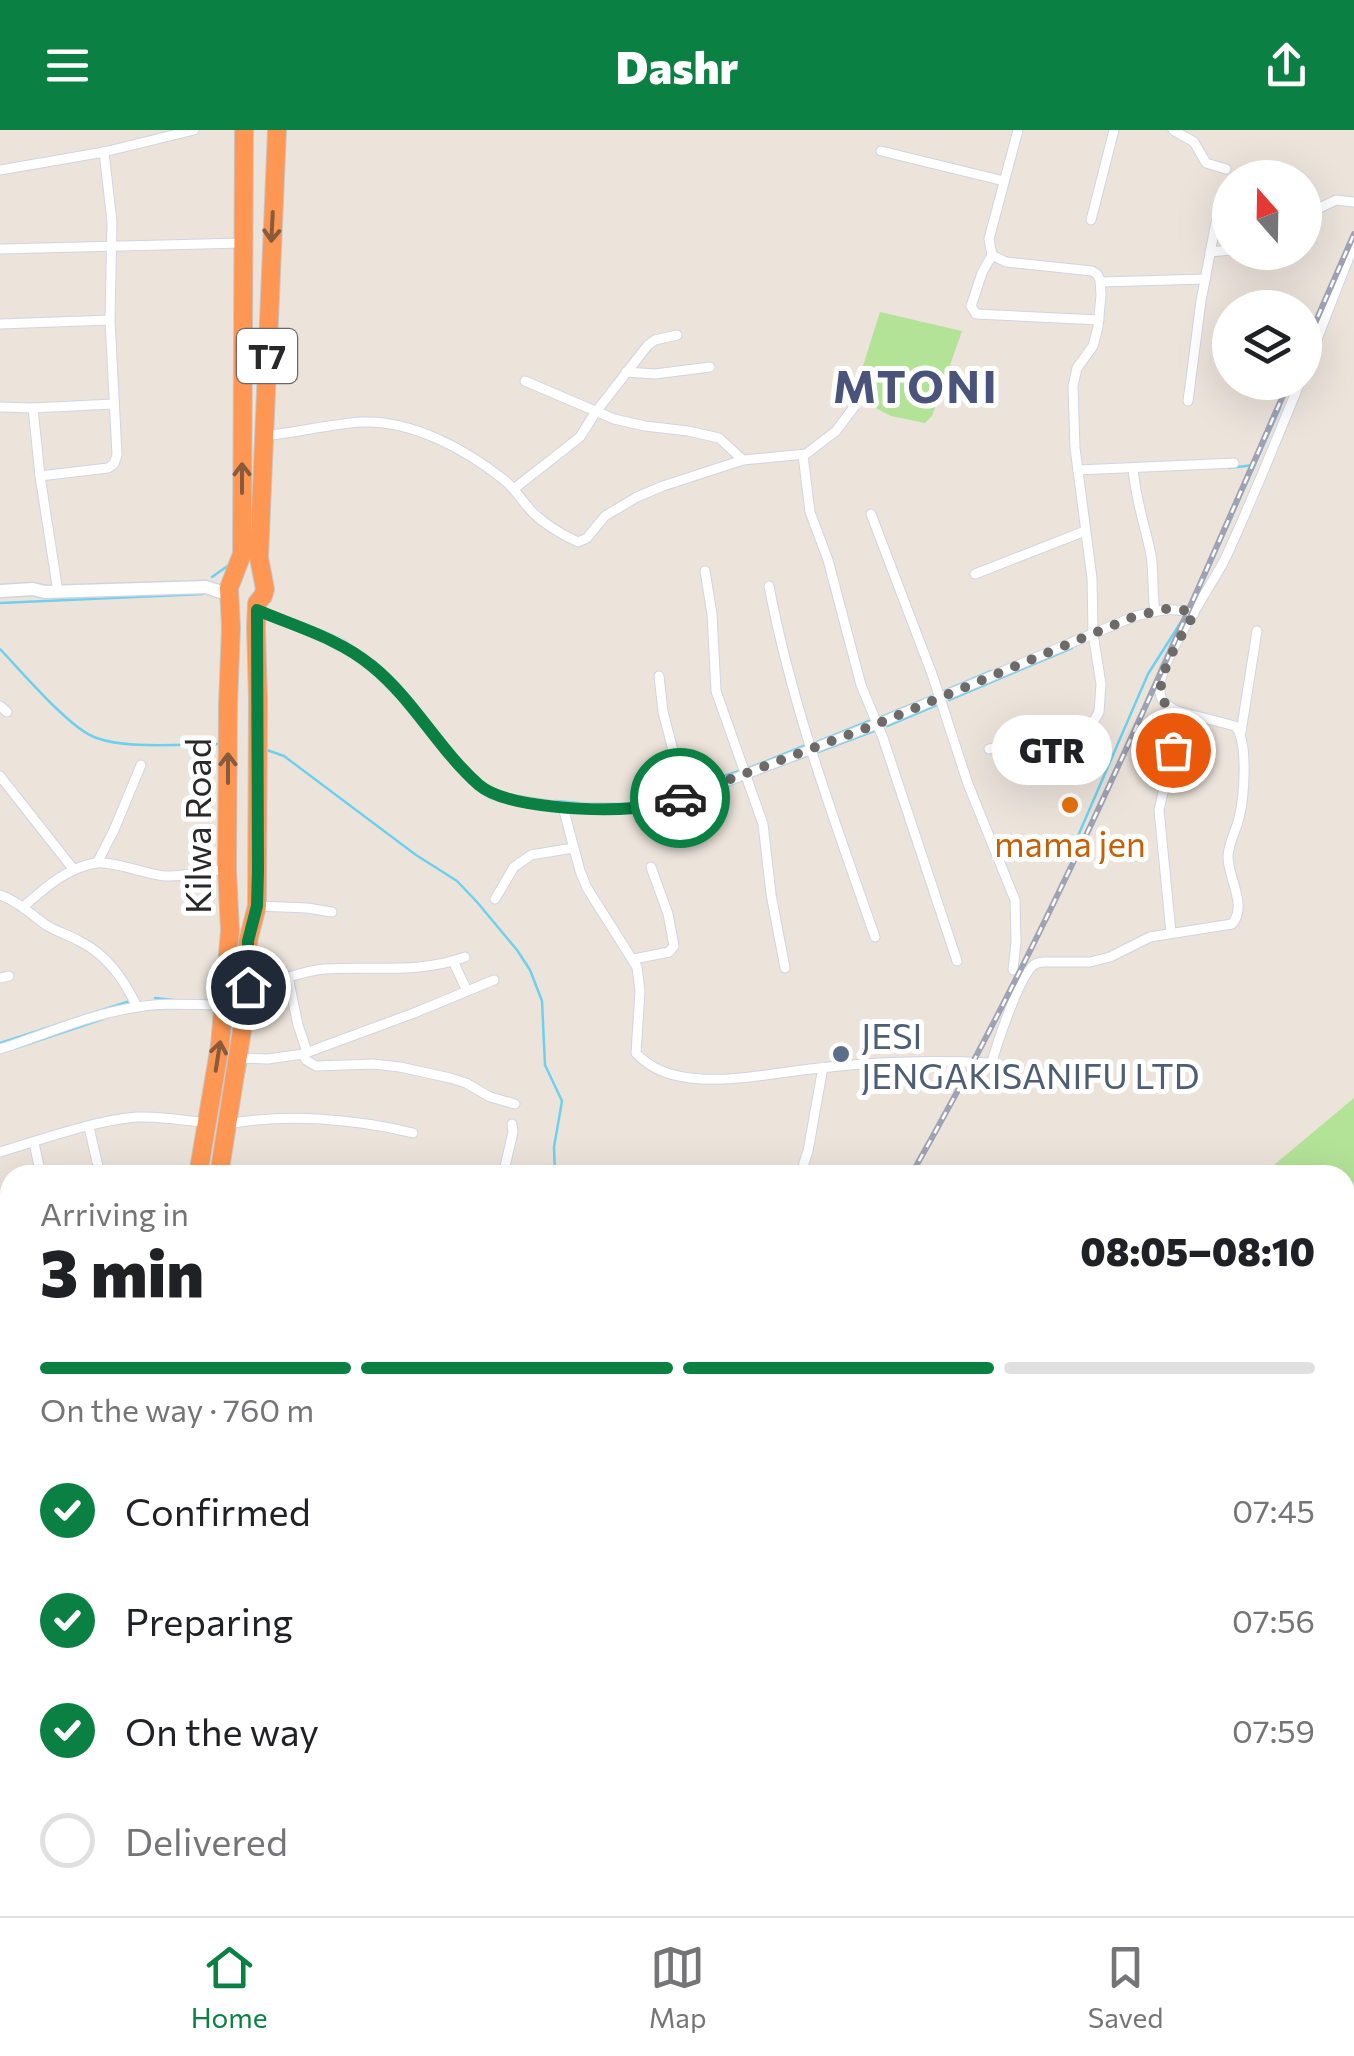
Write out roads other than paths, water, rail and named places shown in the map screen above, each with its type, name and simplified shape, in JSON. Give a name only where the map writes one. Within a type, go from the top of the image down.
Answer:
[{"type":"highway","name":"T7","points":[[230,595],[230,580],[242,554],[244,130]]},
{"type":"highway","name":"Kilwa Road","points":[[220,1165],[248,987],[248,941],[257,906],[262,599],[259,558],[277,130]]},
{"type":"highway","points":[[230,595],[243,606],[262,599],[258,574],[243,570],[236,574]]},
{"type":"highway","name":"Kilwa Road","points":[[200,1165],[224,1005],[230,931],[230,595]]},
{"type":"street","points":[[0,170],[104,152],[194,130]]},
{"type":"street","points":[[1018,130],[989,238],[992,255],[971,306],[974,313],[983,315],[1099,320]]},
{"type":"street","points":[[1091,220],[1114,130]]},
{"type":"street","points":[[1173,130],[1194,142],[1206,163],[1212,165]]},
{"type":"street","points":[[881,151],[1004,180]]},
{"type":"street","points":[[40,476],[108,468],[114,464],[116,454],[110,320],[112,222],[104,152]]},
{"type":"street","points":[[1322,207],[1336,200],[1354,202]]},
{"type":"street","points":[[1188,401],[1212,242]]},
{"type":"street","points":[[0,249],[242,243]]},
{"type":"street","points":[[1322,326],[1354,244]]},
{"type":"street","points":[[990,749],[1096,720],[1102,684],[1093,634],[1092,578],[1078,470],[1073,386],[1077,368],[1093,346],[1101,282],[1092,271],[1006,262],[992,255]]},
{"type":"street","points":[[1101,282],[1205,279]]},
{"type":"street","points":[[0,324],[110,320]]},
{"type":"street","points":[[514,488],[580,437],[648,345],[677,335]]},
{"type":"street","points":[[626,372],[655,374],[710,367]]},
{"type":"street","points":[[525,381],[595,412],[645,426],[719,438],[743,460]]},
{"type":"street","points":[[1240,732],[1224,722],[1177,711],[1164,702],[1159,691],[1169,660],[1224,561],[1292,400]]},
{"type":"street","points":[[263,436],[362,422],[402,428],[459,450],[514,488],[532,512],[578,542],[587,538],[605,516],[637,497],[694,474],[743,460],[803,455],[836,431],[857,403]]},
{"type":"street","points":[[0,407],[112,404]]},
{"type":"street","points":[[33,408],[51,592]]},
{"type":"street","points":[[803,455],[810,512],[828,560],[861,684],[957,961]]},
{"type":"street","points":[[1078,470],[1234,463]]},
{"type":"street","points":[[1133,468],[1152,560],[1155,611]]},
{"type":"street","points":[[871,514],[968,784],[1015,900],[1013,970]]},
{"type":"street","points":[[974,574],[1085,530]]},
{"type":"street","points":[[705,571],[712,614],[716,691],[763,824],[785,968]]},
{"type":"street","points":[[206,587],[236,574]]},
{"type":"street","points":[[769,586],[776,627],[810,750],[876,938]]},
{"type":"street","points":[[0,590],[206,587],[230,595]]},
{"type":"street","points":[[0,599],[33,598],[51,592]]},
{"type":"street","points":[[262,599],[339,642],[376,669],[481,786],[504,798],[563,807],[633,808],[685,796],[877,724],[1155,611],[1194,614]]},
{"type":"street","points":[[563,807],[580,871],[634,960],[640,991],[636,1052],[658,1070],[693,1078],[744,1078],[823,1067],[940,1060],[991,1062],[1020,987],[1034,964],[1090,962],[1110,957],[1150,937],[1228,926],[1238,917],[1228,859],[1242,801],[1240,732],[1257,631]]},
{"type":"street","points":[[659,676],[663,712],[685,796]]},
{"type":"street","points":[[1171,933],[1159,810],[1173,750],[1177,711]]},
{"type":"street","points":[[97,863],[141,766]]},
{"type":"street","points":[[0,776],[74,870]]},
{"type":"street","points":[[495,898],[514,867],[531,855],[573,848]]},
{"type":"street","points":[[23,908],[53,881],[97,863],[162,876],[227,869]]},
{"type":"street","points":[[634,960],[669,952],[674,946],[668,914],[651,867]]},
{"type":"street","points":[[0,895],[98,952],[122,981],[136,1007]]},
{"type":"street","points":[[257,906],[332,912]]},
{"type":"street","points":[[248,987],[328,969],[437,966],[464,957]]},
{"type":"street","points":[[454,961],[467,991]]},
{"type":"street","points":[[288,977],[306,1060],[316,1066],[400,1067],[459,1080],[490,1097],[514,1104]]},
{"type":"street","points":[[238,1058],[268,1059],[305,1053],[494,980]]},
{"type":"street","points":[[0,1049],[136,1007],[224,1005]]},
{"type":"street","points":[[803,1165],[823,1067]]},
{"type":"street","points":[[0,1152],[134,1118],[208,1122]]},
{"type":"street","points":[[228,1124],[330,1120],[379,1124],[413,1133]]},
{"type":"street","points":[[505,1165],[512,1124]]},
{"type":"street","points":[[88,1127],[98,1165]]},
{"type":"street","points":[[34,1143],[38,1165]]},
{"type":"waterway","points":[[1194,602],[1280,408]]},
{"type":"waterway","points":[[1229,468],[1254,465]]},
{"type":"waterway","points":[[212,577],[229,565]]},
{"type":"waterway","points":[[0,603],[203,594]]},
{"type":"waterway","points":[[1078,836],[1148,674],[1186,614]]},
{"type":"waterway","points":[[949,700],[1072,648]]},
{"type":"waterway","points":[[0,649],[57,709],[92,736],[136,745],[218,744]]},
{"type":"waterway","points":[[944,691],[991,671]]},
{"type":"waterway","points":[[879,718],[935,695]]},
{"type":"waterway","points":[[887,726],[937,705]]},
{"type":"waterway","points":[[817,742],[869,721]]},
{"type":"waterway","points":[[818,752],[874,731]]},
{"type":"waterway","points":[[749,768],[806,745]]},
{"type":"waterway","points":[[264,749],[284,756],[457,881],[517,950],[542,1001],[545,1065],[562,1101],[555,1165]]},
{"type":"waterway","points":[[752,776],[809,755]]},
{"type":"waterway","points":[[656,799],[739,771]]},
{"type":"waterway","points":[[706,794],[735,783]]},
{"type":"waterway","points":[[556,801],[579,803]]},
{"type":"waterway","points":[[643,811],[684,801]]},
{"type":"waterway","points":[[155,998],[174,1000]]},
{"type":"waterway","points":[[0,1043],[130,1001]]},
{"type":"waterway","points":[[16,1048],[103,1019]]},
{"type":"waterway","points":[[243,1078],[246,1062]]},
{"type":"railway","points":[[1322,307],[1354,234]]},
{"type":"railway","points":[[917,1165],[1015,982],[1063,883],[1281,400]]},
{"type":"place","name":"GTR","points":[[1173,750]]},
{"type":"place","name":"mama jen","points":[[1070,805]]},
{"type":"place","name":"JESI JENGAKISANIFU LTD","points":[[841,1054]]},
{"type":"district","name":"MTONI","points":[[916,384]]}]
